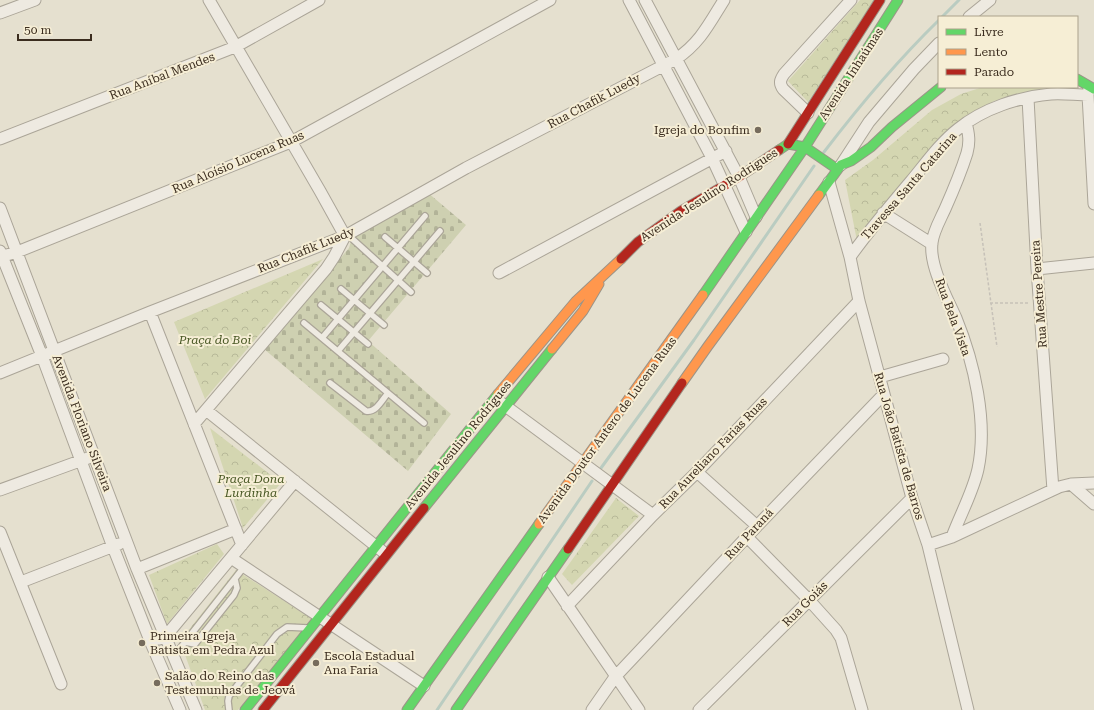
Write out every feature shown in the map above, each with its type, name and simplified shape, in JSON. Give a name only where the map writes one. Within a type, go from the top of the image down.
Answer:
[{"type":"street","points":[[0,13],[36,0]]},
{"type":"street","points":[[194,424],[326,269],[346,235],[208,0]]},
{"type":"street","name":"Rua Aníbal Mendes","points":[[0,139],[235,47],[319,0]]},
{"type":"street","name":"Rua Aloísio Lucena Ruas","points":[[1,255],[17,252],[291,142],[550,0]]},
{"type":"street","points":[[629,0],[712,158],[746,232]]},
{"type":"street","points":[[645,0],[739,176],[756,217]]},
{"type":"street","name":"Rua Chafik Luedy","points":[[0,373],[346,235],[466,168],[663,64],[676,59],[691,49],[700,39],[724,0]]},
{"type":"street","points":[[808,113],[783,89],[780,80],[852,0]]},
{"type":"street","name":"Avenida Inhaúmas","points":[[788,144],[880,0]]},
{"type":"street","name":"Avenida Inhaúmas","points":[[805,147],[898,0]]},
{"type":"street","points":[[970,16],[990,0]]},
{"type":"street","points":[[456,710],[708,346],[829,182],[861,134],[877,112],[938,44]]},
{"type":"street","points":[[1078,80],[1090,90],[1094,204]]},
{"type":"street","points":[[839,167],[851,161],[871,147],[892,127],[940,88]]},
{"type":"street","name":"Travessa Santa Catarina","points":[[850,257],[883,214],[944,142],[966,123],[991,109],[1028,98],[1090,90]]},
{"type":"street","name":"Rua Mestre Pereira","points":[[1028,98],[1039,303],[1053,490]]},
{"type":"street","name":"Rua Bela Vista","points":[[952,537],[974,482],[977,470],[981,436],[981,413],[960,327],[935,265],[932,244],[968,153],[970,136],[966,123]]},
{"type":"street","name":"Avenida Jesulino Rodrigues","points":[[245,710],[494,398],[576,301],[602,278],[630,249],[681,211],[725,185],[788,144],[805,147]]},
{"type":"street","points":[[805,147],[839,167]]},
{"type":"street","name":"Avenida Doutor Antero de Lucena Ruas","points":[[407,710],[607,428],[680,329],[805,147]]},
{"type":"street","points":[[499,273],[726,151]]},
{"type":"street","name":"Rua João Batista de Barros","points":[[829,182],[850,257],[859,301],[912,498],[928,545],[968,710]]},
{"type":"street","name":"Avenida Floriano Silveira","points":[[0,208],[137,569],[196,710]]},
{"type":"street","points":[[883,214],[932,244]]},
{"type":"street","name":"Avenida Floriano Silveira","points":[[1,255],[42,356],[113,547],[151,643],[180,710]]},
{"type":"street","points":[[1037,269],[1094,263]]},
{"type":"street","name":"Avenida Jesulino Rodrigues","points":[[264,710],[505,406],[583,312],[602,278]]},
{"type":"street","name":"Rua Aureliano Farias Ruas","points":[[568,606],[859,301]]},
{"type":"street","points":[[150,312],[242,545]]},
{"type":"street","points":[[880,377],[943,359]]},
{"type":"street","name":"Rua Paraná","points":[[592,710],[615,677],[884,394]]},
{"type":"street","points":[[494,398],[582,464],[654,515]]},
{"type":"street","points":[[206,410],[387,555]]},
{"type":"street","points":[[0,490],[94,456]]},
{"type":"street","points":[[697,472],[757,526]]},
{"type":"street","points":[[151,643],[165,637],[295,481]]},
{"type":"street","points":[[928,545],[952,537],[1065,485],[1094,483]]},
{"type":"street","points":[[1071,484],[1094,504]]},
{"type":"street","name":"Rua Goiás","points":[[699,710],[912,498]]},
{"type":"street","points":[[137,569],[236,529]]},
{"type":"street","points":[[0,532],[61,684]]},
{"type":"street","points":[[747,537],[809,600],[836,630],[841,638],[862,710]]},
{"type":"street","points":[[21,582],[127,542]]},
{"type":"street","points":[[231,558],[424,686]]},
{"type":"street","points":[[548,577],[639,710]]},
{"type":"lane","points":[[322,338],[425,216]]},
{"type":"lane","points":[[338,351],[440,231]]},
{"type":"lane","points":[[346,235],[412,292]]},
{"type":"lane","points":[[385,237],[427,273]]},
{"type":"lane","points":[[341,289],[384,325]]},
{"type":"lane","points":[[321,305],[368,344]]},
{"type":"lane","points":[[304,323],[424,423]]},
{"type":"lane","points":[[330,383],[366,411],[370,412],[374,410],[388,393]]},
{"type":"lane","points":[[173,656],[244,567]]},
{"type":"lane","points":[[185,642],[195,644],[208,629],[234,595],[237,588],[235,578]]},
{"type":"lane","points":[[229,710],[229,696],[277,634],[287,627],[310,628]]},
{"type":"path","points":[[980,223],[997,347]]},
{"type":"path","points":[[990,303],[1039,303]]},
{"type":"green space","points":[[860,0],[874,0],[808,102],[788,81]]},
{"type":"green space","points":[[980,88],[1045,88],[994,101],[970,116],[857,241],[845,180],[873,160],[932,110],[961,94]]},
{"type":"green space","points":[[427,192],[466,225],[368,341],[451,414],[408,471],[264,349],[349,248],[354,231]]},
{"type":"green space","name":"Praça do Boi","points":[[323,259],[205,399],[174,322]]},
{"type":"green space","name":"Praça Dona Lurdinha","points":[[210,428],[281,483],[243,528]]},
{"type":"green space","points":[[616,498],[639,516],[572,585],[562,574]]},
{"type":"green space","points":[[217,544],[224,554],[167,624],[149,575]]},
{"type":"green space","points":[[236,570],[312,619],[238,710],[205,710],[180,641]]},
{"type":"waterway","points":[[943,16],[959,0]]},
{"type":"waterway","points":[[824,152],[879,84],[908,51],[938,21]]},
{"type":"waterway","points":[[601,468],[694,340],[814,166]]},
{"type":"waterway","points":[[437,710],[592,481]]},
{"type":"traffic: fast","points":[[703,295],[805,147],[898,0]]},
{"type":"traffic: fast","points":[[1078,80],[1094,89]]},
{"type":"traffic: fast","points":[[819,195],[841,165],[851,161],[871,147],[892,127],[940,88]]},
{"type":"traffic: fast","points":[[779,150],[788,144],[805,147],[837,169]]},
{"type":"traffic: fast","points":[[424,508],[552,349]]},
{"type":"traffic: fast","points":[[245,710],[498,394]]},
{"type":"traffic: fast","points":[[407,710],[539,524]]},
{"type":"traffic: fast","points":[[456,710],[568,549]]},
{"type":"traffic: slow","points":[[682,383],[819,195]]},
{"type":"traffic: slow","points":[[498,394],[576,301],[621,259]]},
{"type":"traffic: slow","points":[[552,349],[583,311],[599,284]]},
{"type":"traffic: slow","points":[[539,524],[703,295]]},
{"type":"traffic: jam","points":[[788,144],[880,0]]},
{"type":"traffic: jam","points":[[621,259],[638,242],[681,211],[739,177],[779,150]]},
{"type":"traffic: jam","points":[[568,549],[682,383]]},
{"type":"traffic: jam","points":[[263,710],[424,508]]},
{"type":"place","name":"Igreja do Bonfim","points":[[758,130]]},
{"type":"place","name":"Primeira Igreja Batista em Pedra Azul","points":[[142,643]]},
{"type":"place","name":"Escola Estadual Ana Faria","points":[[316,663]]},
{"type":"place","name":"Salão do Reino das Testemunhas de Jeová","points":[[157,683]]}]
